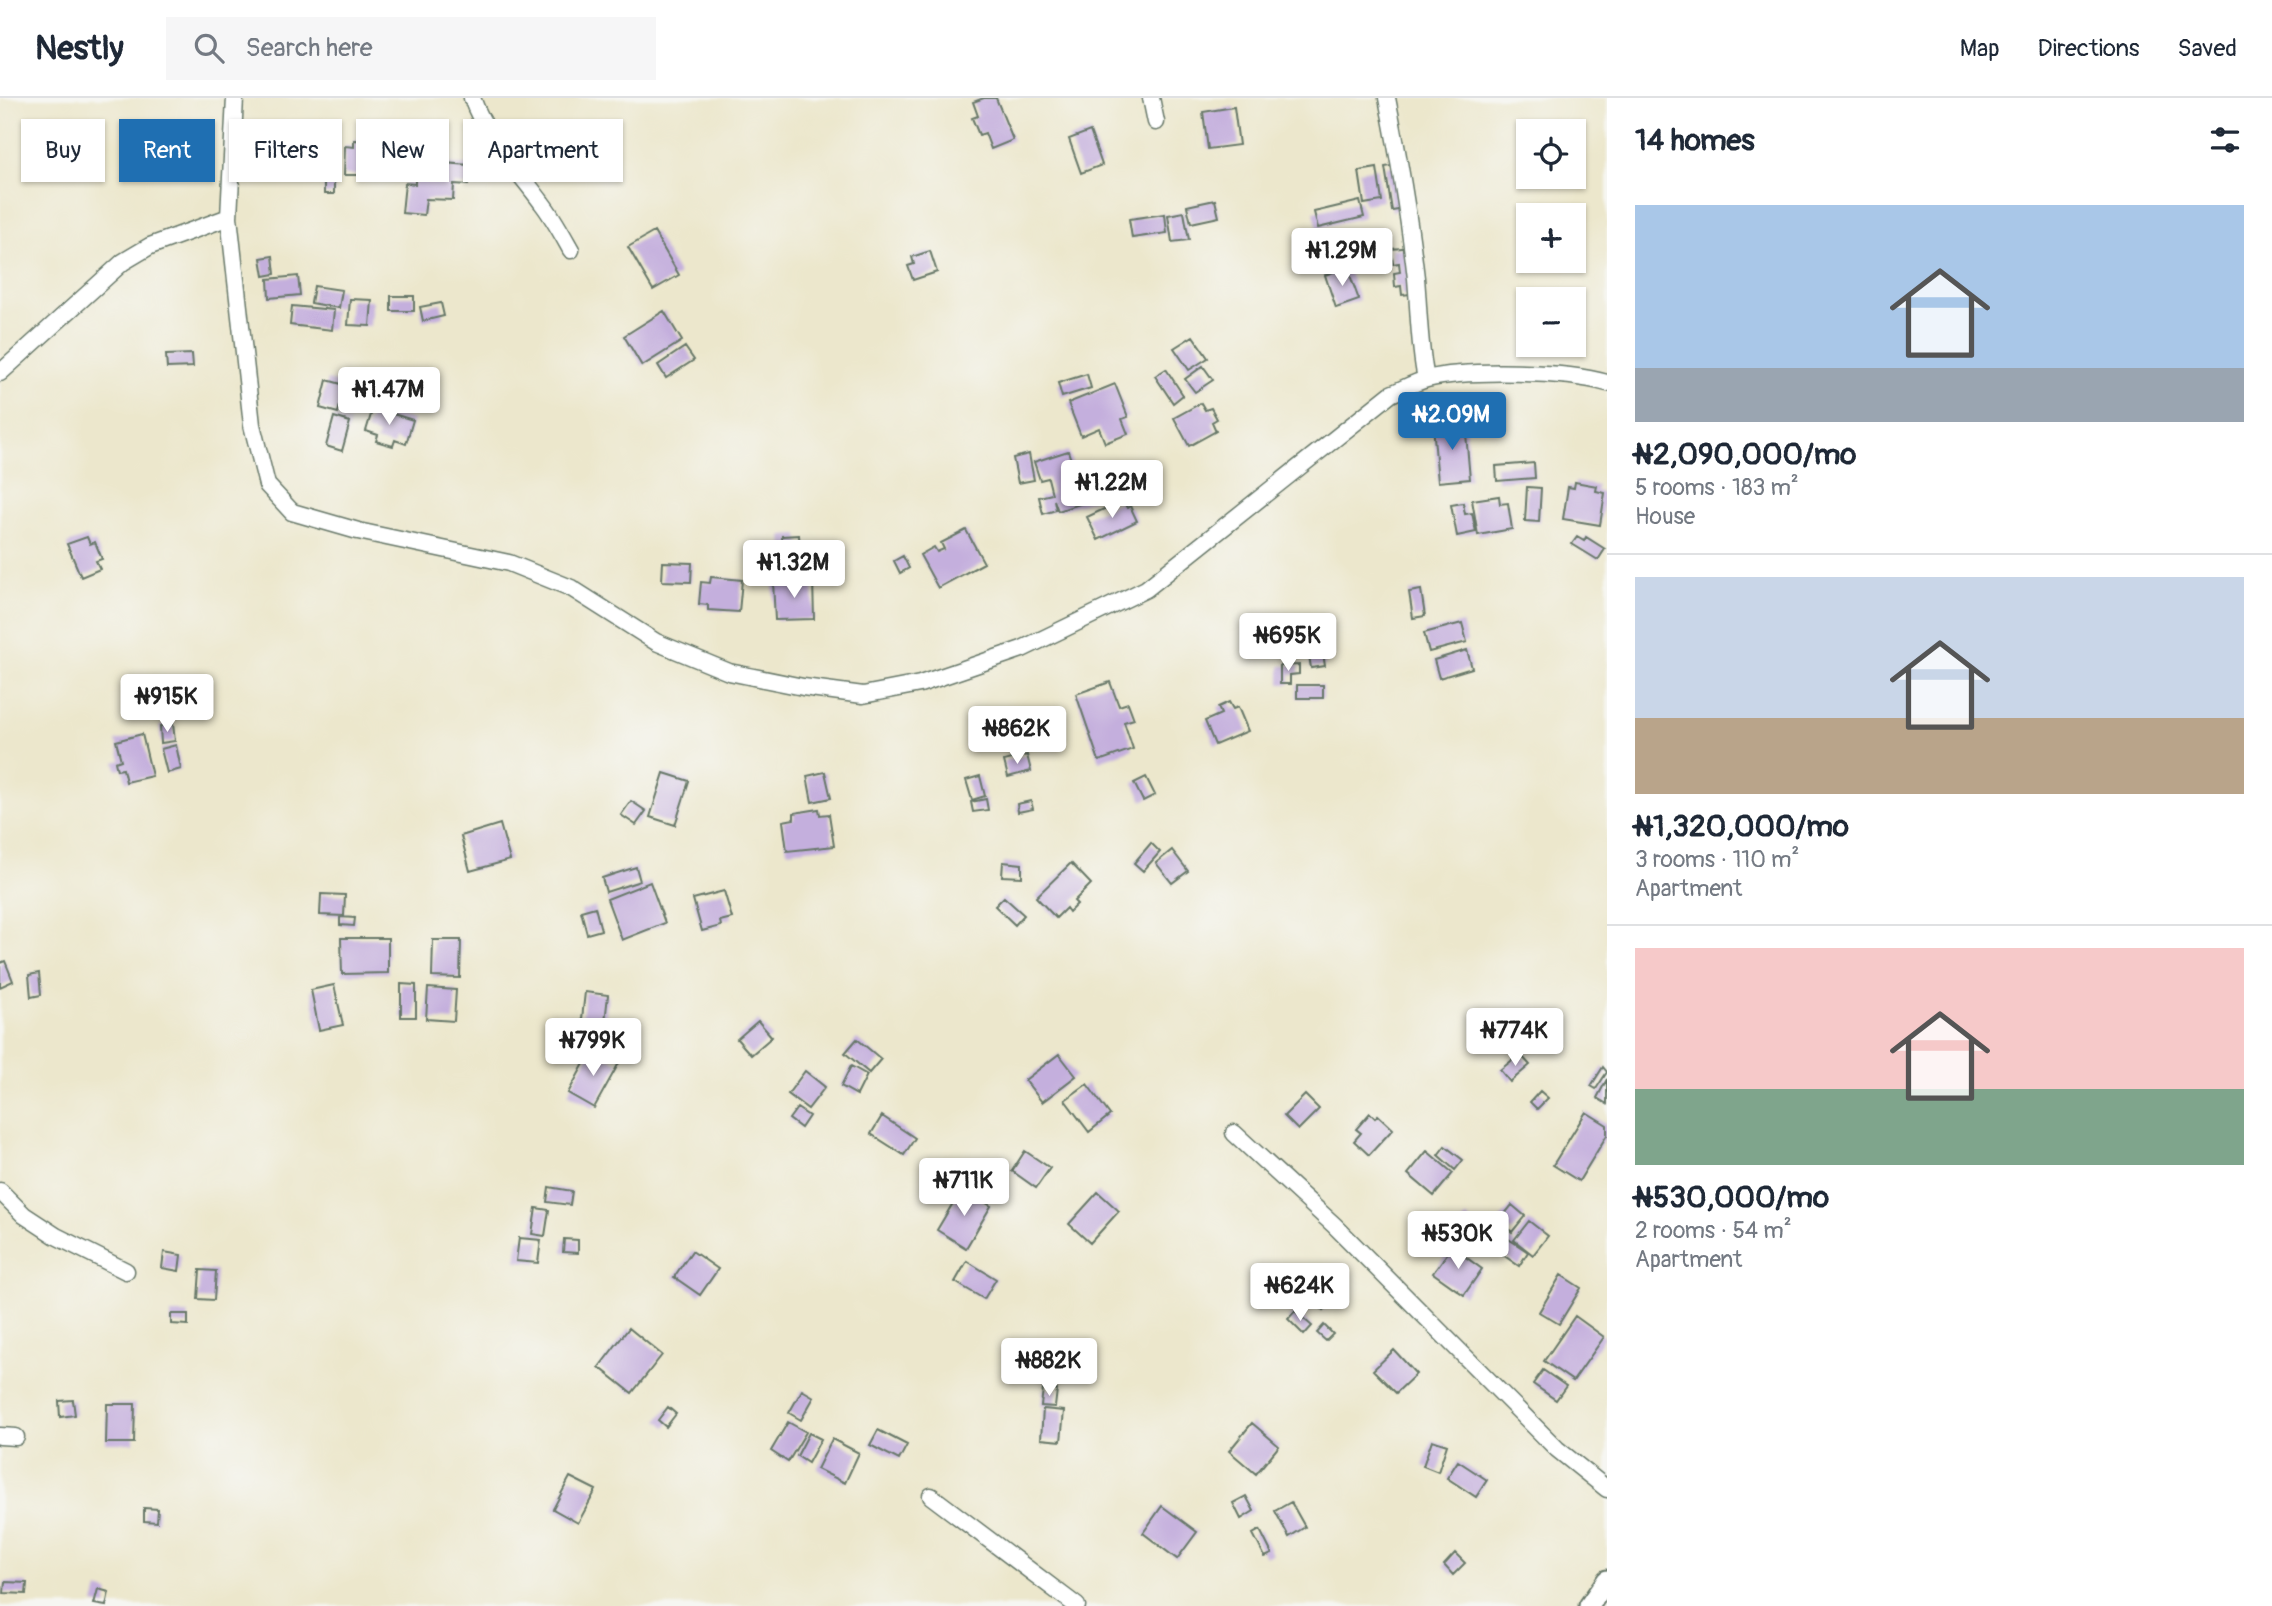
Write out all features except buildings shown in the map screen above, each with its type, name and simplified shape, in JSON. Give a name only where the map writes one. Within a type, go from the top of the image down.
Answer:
[{"type":"main road","points":[[1589,1606],[1607,1580]]},
{"type":"street","points":[[235,98],[229,217],[252,425],[267,485],[292,512],[358,531],[509,563],[571,588],[656,642],[729,672],[803,687],[863,695],[920,684],[1022,649],[1146,589],[1391,394],[1426,379],[1464,375],[1590,378],[1607,383]]},
{"type":"street","points":[[471,98],[509,163],[544,205],[571,250]]},
{"type":"street","points":[[1151,98],[1156,122]]},
{"type":"street","points":[[1387,98],[1402,174],[1416,279],[1421,356],[1426,379]]},
{"type":"street","points":[[0,373],[123,262],[150,246],[229,217]]},
{"type":"street","points":[[1234,1133],[1334,1225],[1556,1449],[1607,1489]]},
{"type":"street","points":[[0,1191],[24,1214],[56,1236],[126,1271]]},
{"type":"street","points":[[931,1496],[1077,1606]]}]
